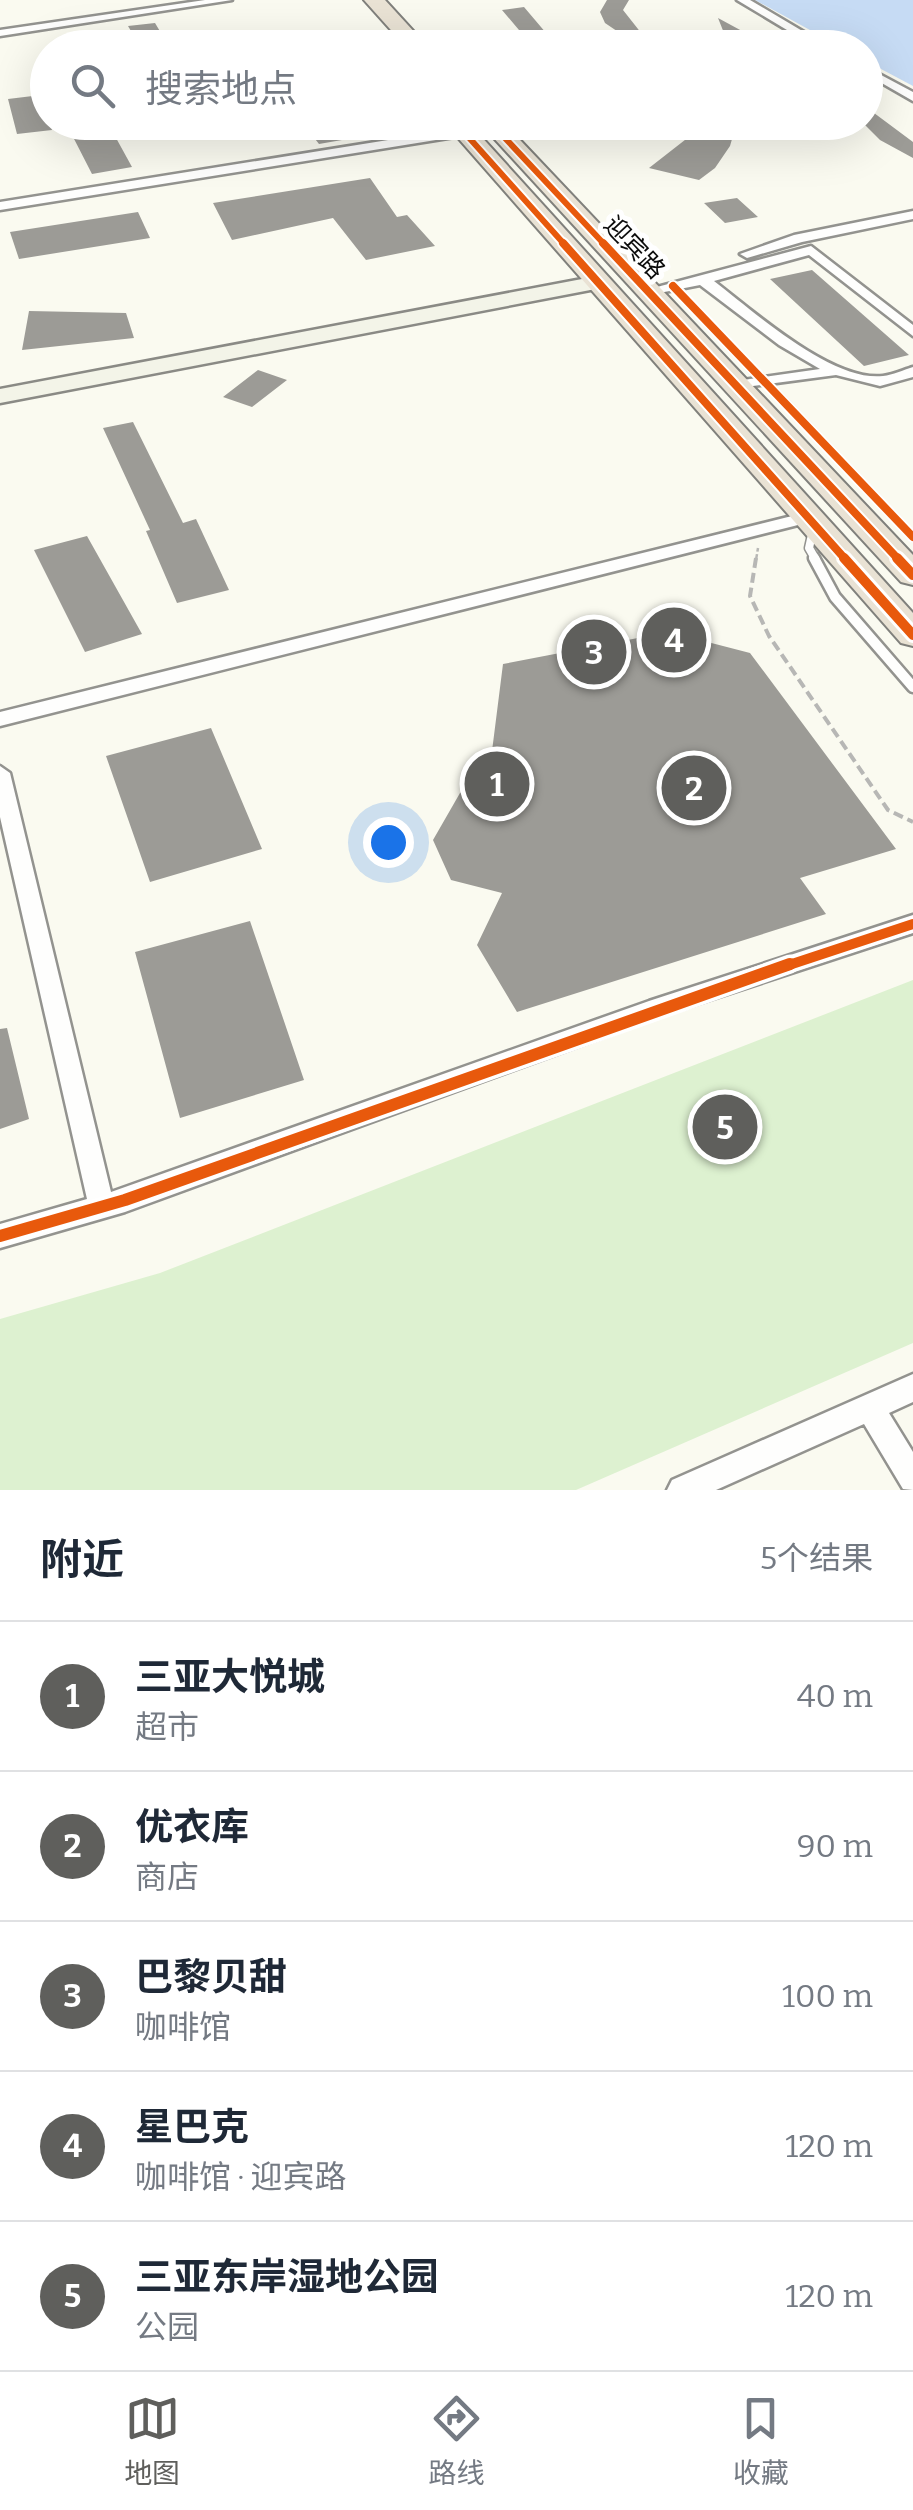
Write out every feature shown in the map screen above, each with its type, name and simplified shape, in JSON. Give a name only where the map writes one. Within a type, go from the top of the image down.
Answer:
[{"type":"highway","points":[[374,0],[402,30]]},
{"type":"highway","points":[[356,12],[372,30]]},
{"type":"highway","name":"迎宾路","points":[[481,140],[598,282],[913,635]]},
{"type":"highway","name":"迎宾路","points":[[485,140],[661,289],[749,383],[913,576]]},
{"type":"street","points":[[0,33],[227,0]]},
{"type":"street","points":[[742,0],[794,30]]},
{"type":"street","points":[[883,80],[913,97]]},
{"type":"street","points":[[0,206],[387,140]]},
{"type":"street","points":[[703,280],[726,261],[799,238],[913,215]]},
{"type":"street","points":[[799,238],[913,332]]},
{"type":"street","points":[[661,289],[811,250]]},
{"type":"street","points":[[703,280],[814,361],[880,382],[913,372]]},
{"type":"street","points":[[0,396],[598,282]]},
{"type":"street","points":[[749,383],[836,370]]},
{"type":"street","points":[[0,719],[760,528],[811,520]]},
{"type":"street","points":[[0,773],[102,1207]]},
{"type":"street","points":[[0,1236],[102,1207],[657,1008],[913,924]]},
{"type":"street","points":[[682,1490],[913,1388]]},
{"type":"street","points":[[870,1407],[913,1479]]},
{"type":"lane","points":[[749,383],[913,537]]},
{"type":"lane","points":[[811,520],[809,548],[835,597],[913,687]]},
{"type":"path","points":[[760,528],[750,596],[769,636],[888,810],[913,822]]},
{"type":"green space","points":[[913,980],[913,1343],[576,1490],[0,1490],[0,1319],[160,1273]]},
{"type":"water","points":[[755,0],[913,0],[913,86],[883,70],[883,30],[810,30]]},
{"type":"building","points":[[607,0],[629,0],[623,10],[639,30],[615,30],[605,23],[600,12]]},
{"type":"building","points":[[524,7],[544,30],[519,30],[502,10]]},
{"type":"building","points":[[718,18],[740,30],[723,30]]},
{"type":"building","points":[[155,23],[159,30],[130,30],[128,26]]},
{"type":"building","points":[[30,96],[30,133],[17,134],[8,99]]},
{"type":"building","points":[[883,120],[913,142],[913,158],[880,140]]},
{"type":"building","points":[[75,140],[117,140],[132,167],[92,174]]},
{"type":"building","points":[[685,140],[732,140],[715,168],[699,180],[649,168]]},
{"type":"building","points":[[370,178],[397,217],[407,215],[435,246],[366,260],[333,218],[232,240],[213,203]]},
{"type":"building","points":[[737,198],[758,217],[725,223],[704,203]]},
{"type":"building","points":[[138,212],[150,238],[19,259],[10,232]]},
{"type":"building","points":[[812,270],[909,355],[864,366],[770,279]]},
{"type":"building","points":[[29,311],[126,313],[134,338],[22,350]]},
{"type":"building","points":[[258,370],[287,380],[252,407],[223,397]]},
{"type":"building","points":[[133,422],[183,523],[196,519],[229,590],[177,603],[146,531],[150,530],[103,428]]},
{"type":"building","points":[[87,536],[142,634],[85,652],[34,550]]},
{"type":"building","points":[[669,632],[750,653],[896,849],[800,878],[826,914],[517,1012],[477,945],[502,893],[451,880],[433,840],[460,793],[489,775],[503,664]]},
{"type":"building","points":[[211,728],[262,849],[150,882],[106,756]]},
{"type":"building","points":[[250,921],[304,1080],[180,1118],[135,952]]},
{"type":"building","points":[[7,1028],[29,1119],[0,1129],[0,1029]]},
{"type":"cycle path","points":[[471,140],[913,635]]},
{"type":"cycle path","points":[[507,140],[913,575]]},
{"type":"cycle path","points":[[673,286],[913,537]]},
{"type":"cycle path","points":[[0,1236],[125,1200],[657,1008],[913,924]]},
{"type":"place","name":"星巴克","points":[[674,640]]},
{"type":"place","name":"巴黎贝甜","points":[[594,652]]},
{"type":"place","name":"三亚大悦城","points":[[497,784]]},
{"type":"place","name":"优衣库","points":[[694,788]]},
{"type":"place","name":"三亚东岸湿地公园","points":[[725,1127]]}]
